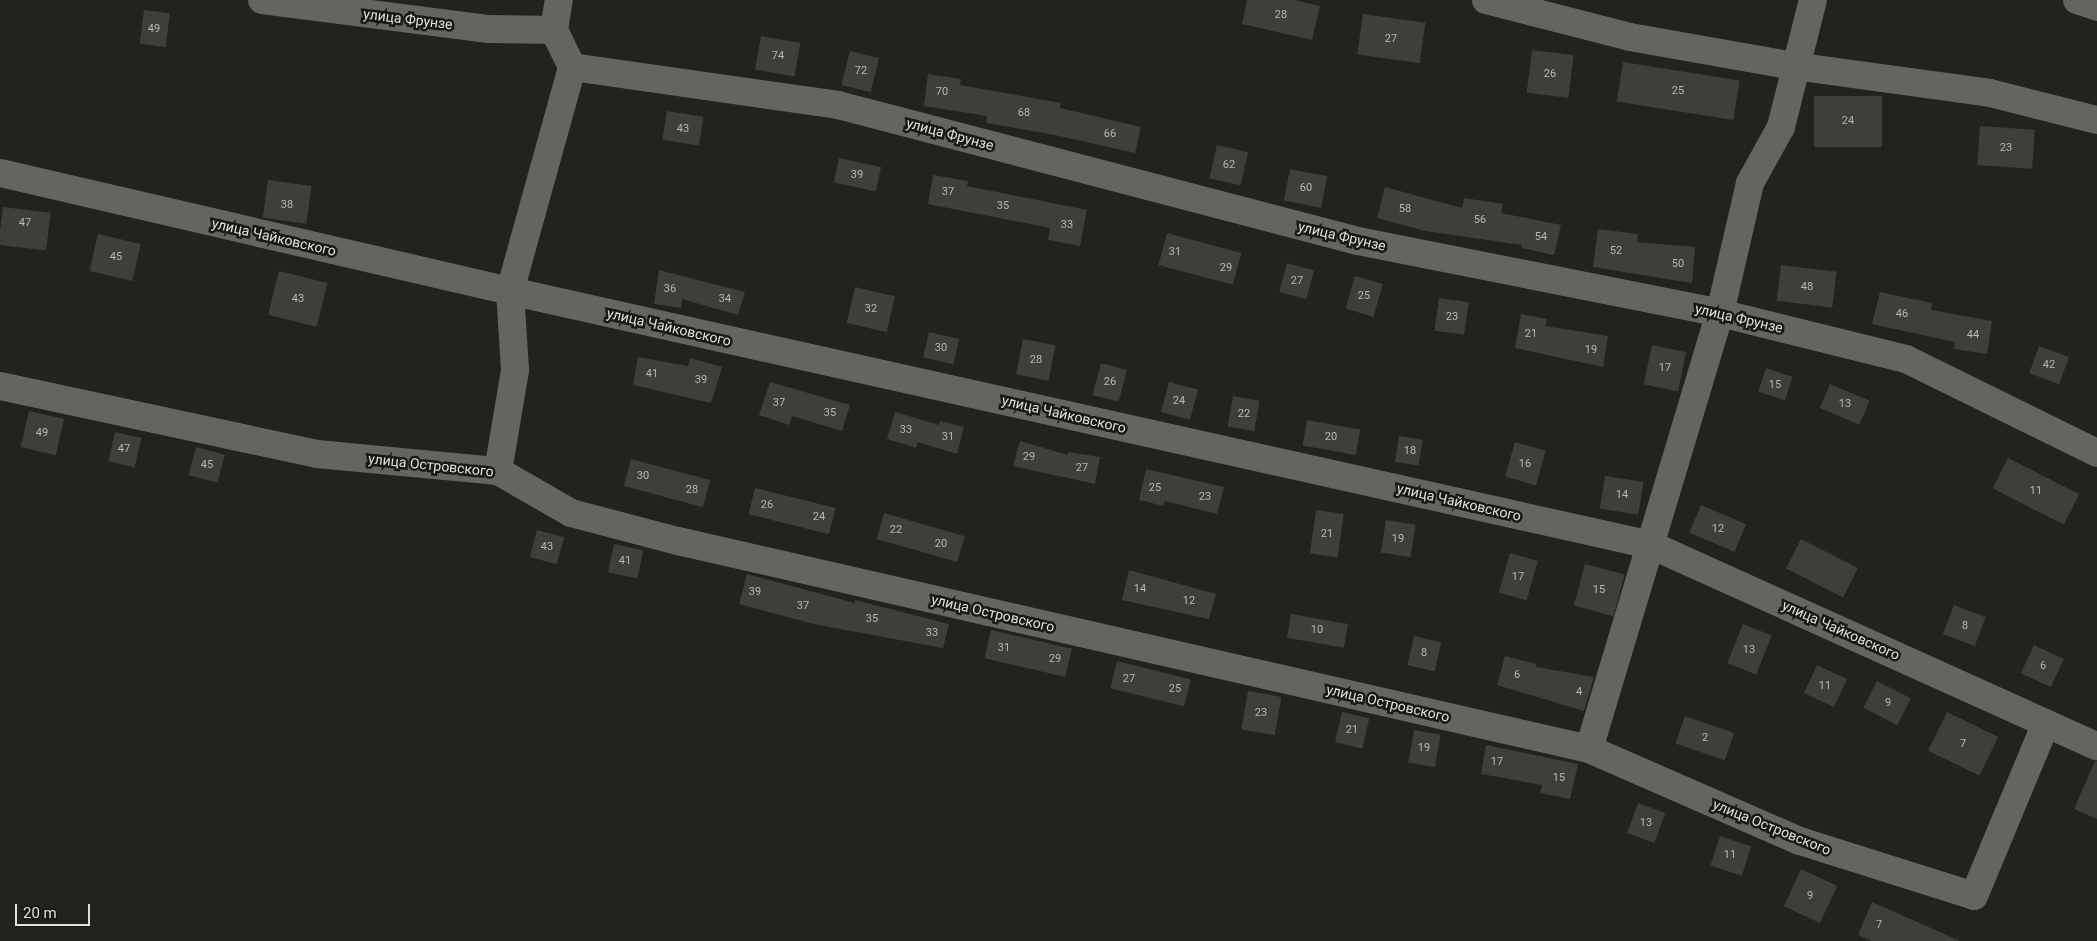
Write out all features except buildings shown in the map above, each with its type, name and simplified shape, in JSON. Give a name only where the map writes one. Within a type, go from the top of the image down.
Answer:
[{"type":"street","name":"улица Фрунзе","points":[[262,0],[489,30],[554,30]]},
{"type":"street","points":[[498,471],[515,370],[510,291],[572,67],[554,30],[559,0]]},
{"type":"street","points":[[1486,0],[1630,37],[1794,66],[1990,93],[2097,120]]},
{"type":"street","points":[[1589,749],[1720,313],[1750,183],[1781,127],[1794,66],[1813,0]]},
{"type":"street","points":[[2077,0],[2097,8]]},
{"type":"street","name":"улица Фрунзе","points":[[572,67],[838,105],[1358,241],[1720,313],[1906,359],[2097,453]]},
{"type":"street","name":"улица Чайковского","points":[[0,174],[510,291],[1651,545],[2097,746]]},
{"type":"street","name":"улица Островского","points":[[0,386],[317,454],[498,471],[571,513],[678,541],[1589,749],[1800,841],[1974,896],[2046,722]]}]
